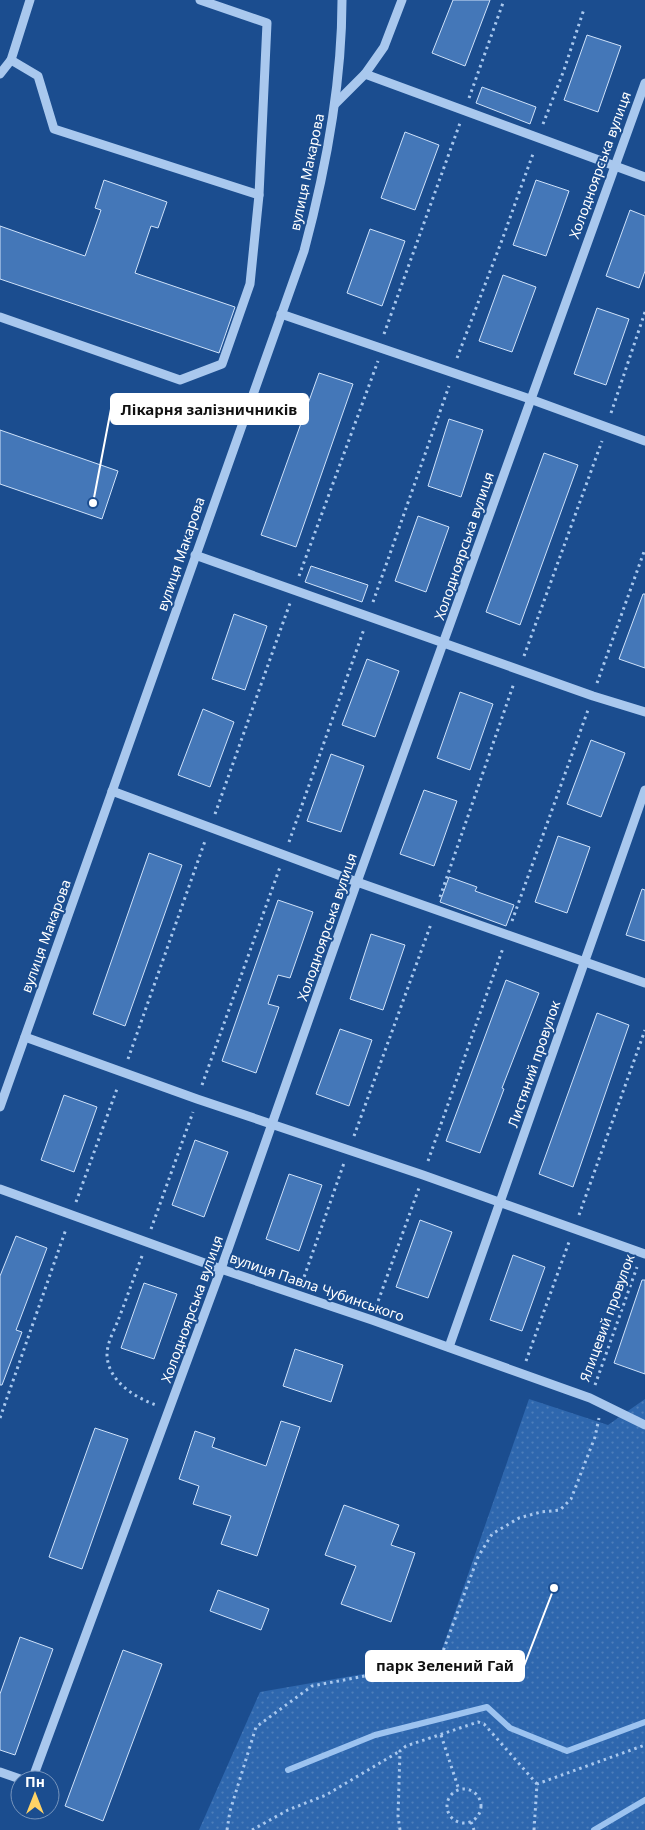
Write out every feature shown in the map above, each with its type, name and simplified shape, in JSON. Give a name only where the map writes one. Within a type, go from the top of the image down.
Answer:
[{"type":"street","points":[[0,74],[10,60],[30,0]]},
{"type":"street","points":[[0,317],[180,380],[222,364],[250,284],[259,195],[267,23],[200,0]]},
{"type":"street","name":"вулиця Макарова","points":[[0,1108],[304,251],[316,207],[335,104],[340,64],[342,0]]},
{"type":"street","points":[[335,104],[365,74],[384,47],[402,0]]},
{"type":"street","points":[[10,60],[38,76],[54,129],[259,195]]},
{"type":"street","points":[[365,74],[645,177]]},
{"type":"street","name":"Холодноярська вулиця","points":[[36,1770],[222,1269],[358,882],[645,83]]},
{"type":"street","points":[[281,314],[645,441]]},
{"type":"street","points":[[195,556],[520,669],[592,696],[645,712]]},
{"type":"street","name":"Листяний провулок","points":[[449,1347],[645,790]]},
{"type":"street","points":[[112,791],[358,882],[645,983]]},
{"type":"street","points":[[25,1037],[197,1100],[348,1150],[644,1253]]},
{"type":"street","name":"вулиця Павла Чубинського","points":[[0,1189],[590,1398],[645,1425]]},
{"type":"path","points":[[0,1418],[294,590],[379,359],[379,348],[402,289],[504,0]]},
{"type":"path","points":[[170,1410],[143,1400],[127,1390],[115,1377],[107,1355],[110,1342],[369,616],[452,373],[564,70],[584,9]]},
{"type":"path","points":[[298,1294],[606,428],[645,312]]},
{"type":"path","points":[[522,1374],[645,1030]]},
{"type":"path","name":"Ялицевий провулок","points":[[590,1398],[644,1253]]},
{"type":"path","points":[[227,1830],[230,1811],[256,1727],[312,1686],[439,1662],[478,1557],[492,1534],[519,1518],[541,1512],[560,1510],[571,1499],[595,1437],[600,1411],[605,1405]]},
{"type":"path","points":[[252,1830],[288,1810],[326,1795],[406,1746],[478,1722],[484,1724],[537,1784],[534,1830]]},
{"type":"path","points":[[442,1734],[459,1790]]},
{"type":"path","points":[[537,1784],[645,1746]]},
{"type":"path","points":[[400,1751],[398,1816],[400,1830]]},
{"type":"path","points":[[459,1790],[471,1791],[479,1798],[481,1810],[479,1815],[471,1822],[458,1822],[450,1814],[448,1803],[454,1793],[459,1790]]},
{"type":"path","points":[[471,1822],[474,1830]]},
{"type":"shaded area","points":[[529,1399],[608,1425],[645,1399],[645,1830],[199,1830],[260,1692],[438,1661]]},
{"type":"building","points":[[453,0],[490,0],[465,66],[432,53]]},
{"type":"building","points":[[587,35],[621,46],[598,112],[564,100]]},
{"type":"building","points":[[482,87],[536,107],[530,124],[476,103]]},
{"type":"building","points":[[405,132],[439,145],[415,210],[381,198]]},
{"type":"building","points":[[104,180],[167,202],[158,228],[151,226],[135,273],[235,307],[219,353],[0,279],[0,226],[85,256],[101,210],[95,208]]},
{"type":"building","points":[[536,180],[569,191],[546,256],[513,245]]},
{"type":"building","points":[[630,210],[645,216],[645,271],[639,288],[606,276]]},
{"type":"building","points":[[370,229],[405,241],[382,306],[347,293]]},
{"type":"building","points":[[503,275],[536,287],[512,352],[479,341]]},
{"type":"building","points":[[597,308],[629,319],[606,385],[574,374]]},
{"type":"building","points":[[319,373],[353,384],[296,547],[261,535]]},
{"type":"building","points":[[449,419],[483,430],[461,497],[428,486]]},
{"type":"building","points":[[0,430],[118,471],[102,519],[0,484]]},
{"type":"building","points":[[544,453],[578,465],[520,625],[486,612]]},
{"type":"building","points":[[418,516],[449,527],[426,592],[395,581]]},
{"type":"building","points":[[311,566],[368,585],[362,602],[305,582]]},
{"type":"building","points":[[643,594],[645,594],[645,668],[619,659]]},
{"type":"building","points":[[234,614],[267,626],[245,690],[212,679]]},
{"type":"building","points":[[367,659],[399,671],[375,737],[342,725]]},
{"type":"building","points":[[460,692],[493,704],[470,770],[437,758]]},
{"type":"building","points":[[203,709],[234,722],[210,787],[178,775]]},
{"type":"building","points":[[591,740],[625,753],[601,817],[567,804]]},
{"type":"building","points":[[331,754],[364,766],[341,832],[307,821]]},
{"type":"building","points":[[424,790],[457,801],[434,866],[400,854]]},
{"type":"building","points":[[558,836],[590,847],[567,913],[535,902]]},
{"type":"building","points":[[149,853],[182,865],[125,1026],[93,1014]]},
{"type":"building","points":[[449,877],[477,887],[475,891],[514,905],[506,926],[440,902]]},
{"type":"building","points":[[642,889],[645,890],[645,941],[626,935]]},
{"type":"building","points":[[278,900],[313,912],[290,978],[278,975],[268,1004],[279,1007],[256,1073],[222,1061]]},
{"type":"building","points":[[371,934],[405,945],[383,1010],[350,999]]},
{"type":"building","points":[[506,980],[539,993],[502,1088],[504,1089],[480,1153],[446,1141]]},
{"type":"building","points":[[597,1013],[629,1025],[573,1187],[539,1174]]},
{"type":"building","points":[[340,1029],[372,1040],[349,1106],[316,1094]]},
{"type":"building","points":[[64,1095],[97,1107],[74,1172],[41,1160]]},
{"type":"building","points":[[195,1140],[228,1152],[204,1217],[172,1205]]},
{"type":"building","points":[[289,1174],[322,1185],[299,1251],[266,1239]]},
{"type":"building","points":[[420,1220],[452,1232],[428,1298],[396,1287]]},
{"type":"building","points":[[16,1236],[47,1248],[16,1330],[22,1332],[2,1385],[0,1385],[0,1276]]},
{"type":"building","points":[[513,1255],[545,1267],[522,1331],[490,1320]]},
{"type":"building","points":[[642,1280],[645,1280],[645,1374],[614,1363]]},
{"type":"building","points":[[144,1283],[177,1294],[154,1359],[121,1348]]},
{"type":"building","points":[[295,1349],[343,1365],[331,1402],[283,1386]]},
{"type":"building","points":[[281,1421],[300,1427],[257,1556],[221,1544],[231,1516],[193,1504],[199,1486],[179,1479],[195,1431],[215,1438],[212,1447],[266,1466]]},
{"type":"building","points":[[95,1428],[128,1439],[82,1569],[49,1557]]},
{"type":"building","points":[[344,1505],[399,1525],[391,1545],[415,1553],[391,1622],[341,1604],[356,1566],[325,1555]]},
{"type":"building","points":[[218,1590],[269,1609],[261,1630],[210,1611]]},
{"type":"building","points":[[20,1637],[53,1649],[15,1755],[0,1750],[0,1694]]},
{"type":"building","points":[[123,1650],[162,1664],[103,1821],[65,1806]]},
{"type":"waterway","points":[[288,1770],[375,1735],[487,1707],[510,1728],[567,1751],[645,1722]]},
{"type":"waterway","points":[[594,1830],[645,1800]]},
{"type":"place","name":"Лікарня залізничників","points":[[93,503]]},
{"type":"place","name":"парк Зелений Гай","points":[[554,1588]]}]
